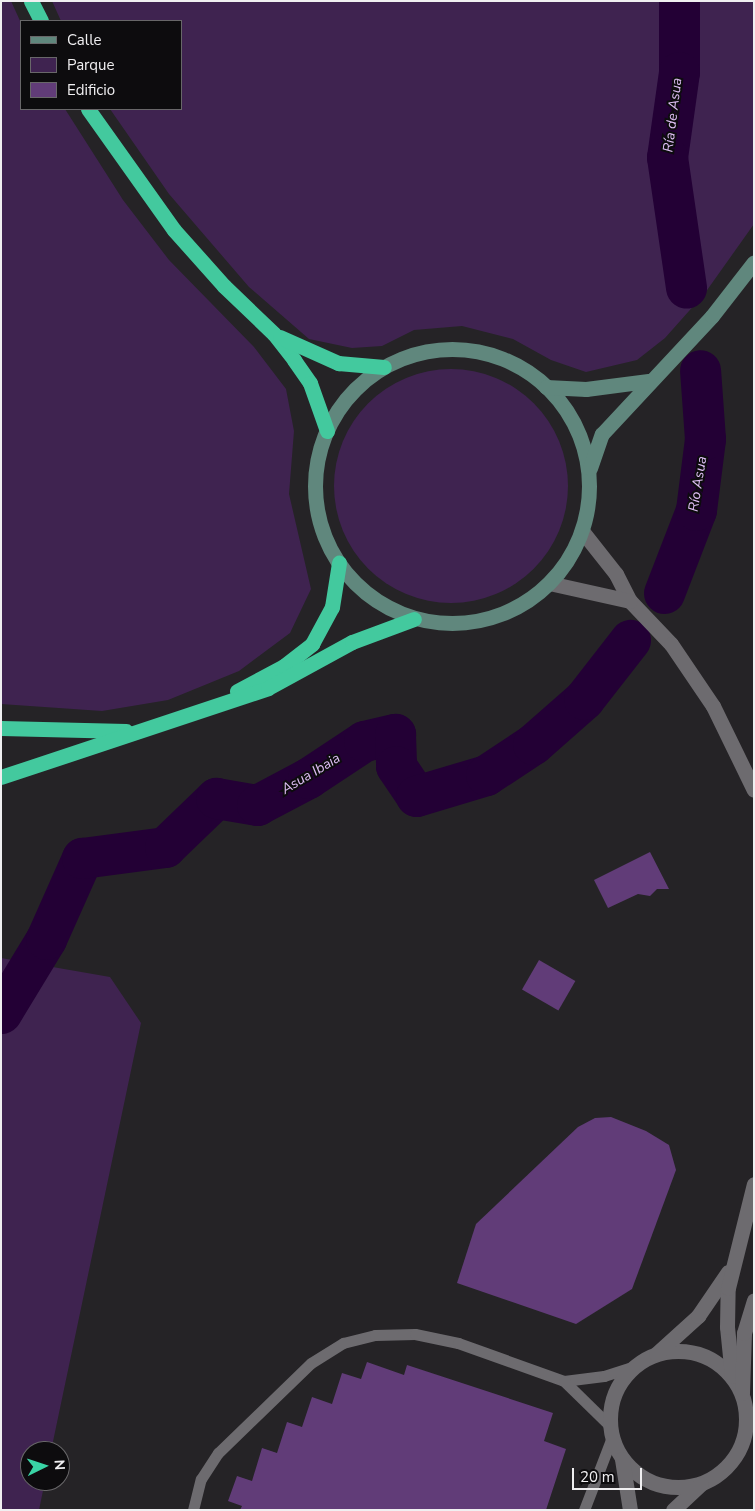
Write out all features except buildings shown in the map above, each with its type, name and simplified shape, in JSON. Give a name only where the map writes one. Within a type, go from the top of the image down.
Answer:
[{"type":"highway","points":[[31,1],[40,20]]},
{"type":"highway","points":[[89,110],[174,230],[224,286],[274,334],[310,383],[327,430]]},
{"type":"highway","points":[[274,334],[338,363],[384,367]]},
{"type":"highway","points":[[205,709],[284,666],[312,644],[332,607],[339,563]]},
{"type":"highway","points":[[1,777],[45,765],[133,731],[268,688],[352,642],[414,618]]},
{"type":"highway","points":[[1,728],[133,731]]},
{"type":"street","points":[[589,477],[582,443],[568,413],[546,387],[505,361],[469,350],[440,350],[411,355],[384,367],[361,384],[342,405],[327,430],[318,458],[315,487],[318,516],[339,563],[359,588],[385,606],[414,618],[450,624],[487,620],[521,606],[550,583],[568,559],[582,531],[588,504],[589,477],[593,452],[602,434],[648,381],[712,316],[754,262]]},
{"type":"street","points":[[546,387],[593,389],[648,381]]},
{"type":"street","points":[[582,531],[616,574],[630,601],[671,644],[713,706],[754,790]]},
{"type":"street","points":[[550,583],[630,601]]},
{"type":"street","points":[[732,1376],[726,1305],[732,1264],[754,1184]]},
{"type":"street","points":[[630,1510],[622,1458],[612,1432],[610,1414],[615,1392],[626,1376],[638,1365],[654,1356],[698,1316],[732,1264]]},
{"type":"street","points":[[742,1394],[744,1333],[754,1301]]},
{"type":"street","points":[[654,1356],[677,1350],[696,1353],[716,1362],[732,1376],[742,1394],[747,1413],[746,1433],[739,1451],[728,1466],[704,1482],[673,1510]]},
{"type":"street","points":[[622,1458],[637,1474],[657,1484],[676,1488],[704,1482]]},
{"type":"lane","points":[[193,1510],[201,1479],[218,1453],[311,1362],[343,1343],[375,1335],[415,1334],[458,1343],[564,1381],[604,1376],[638,1365]]},
{"type":"lane","points":[[564,1381],[612,1432],[584,1510]]},
{"type":"green space","points":[[1,1],[11,1],[20,21],[20,110],[66,110],[123,200],[169,260],[254,347],[286,389],[294,431],[289,494],[311,589],[290,633],[239,671],[168,700],[102,711],[1,704]]},
{"type":"green space","points":[[52,1],[754,1],[754,224],[705,293],[665,338],[637,360],[586,372],[551,360],[513,339],[462,326],[414,330],[382,346],[352,348],[309,339],[249,287],[169,194],[111,110],[182,110],[182,20],[61,20]]},
{"type":"green space","points":[[440,369],[462,369],[496,378],[516,389],[534,403],[548,421],[559,441],[566,463],[568,486],[566,509],[559,531],[548,551],[534,569],[506,589],[485,598],[462,603],[440,603],[417,598],[396,589],[377,577],[360,560],[348,541],[339,520],[334,497],[334,475],[339,452],[348,431],[360,412],[377,395],[396,383],[417,374]]},
{"type":"green space","points":[[1,958],[110,977],[141,1023],[53,1441],[20,1441],[20,1491],[43,1491],[39,1510],[1,1510]]},
{"type":"waterway","name":"Ría de Asua","points":[[679,1],[679,72],[667,157],[686,288]]},
{"type":"waterway","name":"Río Asua","points":[[664,593],[696,510],[705,439],[700,370]]},
{"type":"waterway","name":"Asua Ibaia","points":[[1,1013],[46,939],[82,858],[165,847],[216,798],[257,805],[308,778],[364,741],[395,734],[396,766],[416,796],[486,775],[533,744],[584,699],[630,640]]}]
